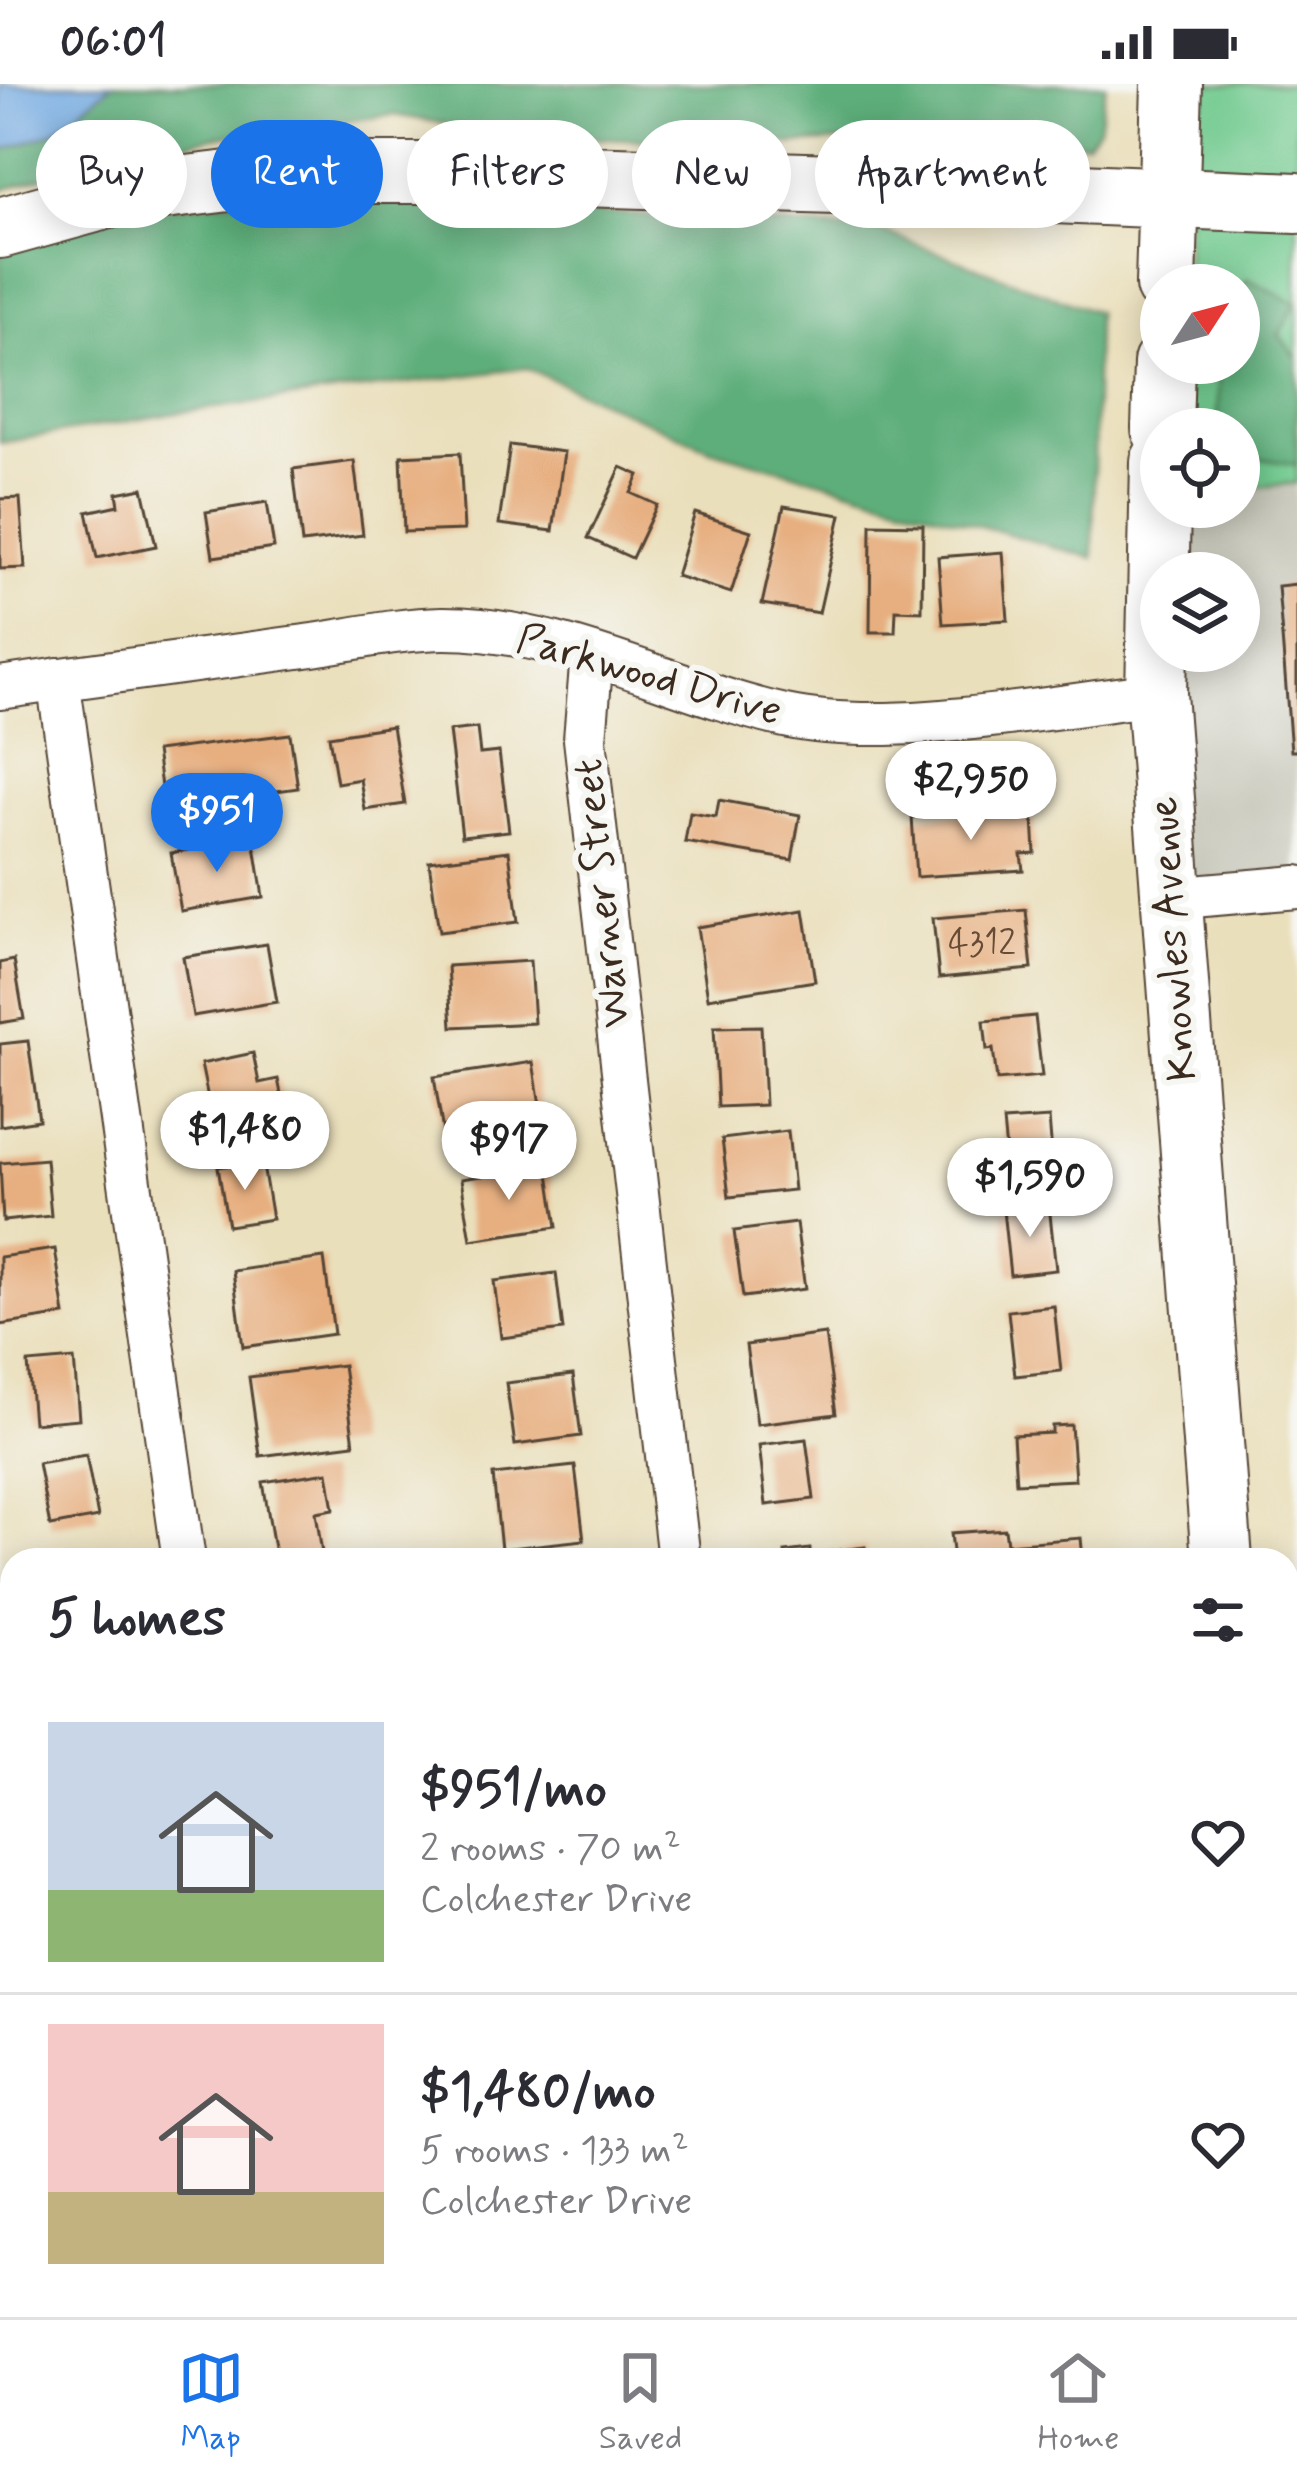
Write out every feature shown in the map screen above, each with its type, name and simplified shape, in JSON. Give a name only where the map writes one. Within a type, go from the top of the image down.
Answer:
[{"type":"main road","points":[[1167,264],[1172,84]]},
{"type":"main road","points":[[0,228],[123,194],[293,173],[508,174],[1297,203]]},
{"type":"main road","name":"Knowles Avenue","points":[[1160,528],[1156,694],[1221,1548]]},
{"type":"street","name":"Parkwood Drive","points":[[0,688],[442,628],[526,637],[735,703],[790,717],[859,724],[1019,712],[1156,694]]},
{"type":"street","name":"Warner Street","points":[[592,655],[585,739],[678,1548]]},
{"type":"street","points":[[58,679],[182,1548]]},
{"type":"street","points":[[1170,898],[1297,887]]},
{"type":"shaded area","points":[[1297,452],[1297,887],[1170,898],[1156,672],[1260,672],[1260,552],[1159,552],[1160,528],[1260,528],[1260,455]]},
{"type":"green space","points":[[113,84],[1106,84],[1099,127],[1090,138],[1090,120],[815,120],[815,143],[791,144],[791,120],[632,120],[632,139],[608,138],[608,120],[423,120],[394,115],[353,120],[211,120],[211,138],[187,143],[187,120],[68,120]]},
{"type":"green space","points":[[1196,84],[1297,84],[1297,483],[1260,486],[1260,408],[1176,408],[1177,384],[1260,384],[1260,264],[1185,264]]},
{"type":"green space","points":[[36,139],[36,179],[0,191],[0,151]]},
{"type":"green space","points":[[383,198],[407,200],[407,228],[608,228],[608,213],[632,215],[632,228],[791,225],[881,231],[1096,312],[1093,558],[710,449],[526,368],[183,412],[0,443],[0,249],[69,228],[187,228],[187,206],[211,203],[211,228],[383,228]]},
{"type":"green space","points":[[1260,285],[1296,303],[1279,335],[1297,358],[1297,465],[1260,459],[1260,408],[1218,408],[1218,384],[1260,384]]},
{"type":"water","points":[[0,84],[113,84],[68,120],[36,120],[36,139],[0,151]]},
{"type":"building","points":[[510,445],[564,452],[553,531],[499,524]]},
{"type":"building","points":[[460,453],[464,530],[404,532],[401,456]]},
{"type":"building","points":[[354,461],[363,535],[302,543],[293,469]]},
{"type":"building","points":[[621,467],[639,475],[631,493],[657,505],[632,558],[588,538]]},
{"type":"building","points":[[143,488],[156,546],[97,558],[87,512],[119,505],[117,493]]},
{"type":"building","points":[[20,498],[25,568],[0,569],[0,499]]},
{"type":"building","points":[[267,502],[274,548],[213,557],[206,512]]},
{"type":"building","points":[[784,506],[841,515],[819,613],[762,604]]},
{"type":"building","points":[[695,513],[751,531],[731,593],[676,576]]},
{"type":"building","points":[[871,524],[923,525],[922,611],[896,610],[895,632],[870,632]]},
{"type":"building","points":[[1003,552],[1008,620],[943,624],[938,557]]},
{"type":"building","points":[[1297,584],[1297,751],[1291,751],[1278,586]]},
{"type":"building","points":[[392,726],[405,804],[365,810],[360,779],[337,783],[329,736]]},
{"type":"building","points":[[477,728],[480,754],[499,752],[509,831],[462,836],[449,731]]},
{"type":"building","points":[[290,734],[298,788],[269,792],[271,809],[234,813],[233,800],[208,804],[211,824],[167,829],[156,751]]},
{"type":"building","points":[[719,800],[800,815],[792,860],[685,842],[690,813],[716,817]]},
{"type":"building","points":[[1019,811],[1019,818],[1033,817],[1035,853],[1021,854],[1023,870],[916,877],[912,817]]},
{"type":"building","points":[[254,839],[263,897],[181,911],[171,853]]},
{"type":"building","points":[[509,851],[518,922],[439,932],[429,861]]},
{"type":"building","points":[[804,910],[815,981],[708,998],[697,927]]},
{"type":"building","points":[[1026,910],[1032,969],[939,978],[933,918]]},
{"type":"building","points":[[267,944],[277,1002],[193,1016],[183,957]]},
{"type":"building","points":[[14,960],[24,1019],[0,1023],[0,963]]},
{"type":"building","points":[[530,961],[534,1023],[452,1027],[448,966]]},
{"type":"building","points":[[1035,1016],[1042,1076],[997,1080],[984,1021]]},
{"type":"building","points":[[761,1026],[765,1105],[718,1107],[714,1027]]},
{"type":"building","points":[[28,1041],[39,1120],[0,1126],[0,1044]]},
{"type":"building","points":[[253,1053],[259,1083],[278,1079],[288,1128],[217,1142],[201,1064]]},
{"type":"building","points":[[533,1062],[543,1123],[444,1138],[434,1077]]},
{"type":"building","points":[[1049,1118],[1054,1178],[1009,1182],[1003,1121]]},
{"type":"building","points":[[788,1131],[794,1190],[729,1197],[722,1139]]},
{"type":"building","points":[[46,1159],[51,1216],[3,1221],[0,1163]]},
{"type":"building","points":[[262,1160],[272,1219],[228,1226],[218,1167]]},
{"type":"building","points":[[548,1166],[557,1227],[471,1240],[461,1179]]},
{"type":"building","points":[[1049,1205],[1056,1270],[1010,1275],[1003,1210]]},
{"type":"building","points":[[796,1223],[805,1289],[743,1297],[734,1231]]},
{"type":"building","points":[[55,1249],[65,1315],[0,1325],[0,1257]]},
{"type":"building","points":[[324,1258],[334,1334],[243,1347],[233,1271]]},
{"type":"building","points":[[556,1273],[563,1330],[501,1338],[494,1281]]},
{"type":"building","points":[[1054,1306],[1061,1371],[1015,1376],[1008,1311]]},
{"type":"building","points":[[825,1334],[836,1414],[757,1424],[746,1345]]},
{"type":"building","points":[[74,1359],[79,1419],[33,1423],[28,1363]]},
{"type":"building","points":[[343,1365],[354,1444],[260,1456],[249,1377]]},
{"type":"building","points":[[573,1375],[581,1436],[515,1445],[506,1383]]},
{"type":"building","points":[[1071,1425],[1075,1480],[1016,1483],[1013,1435],[1052,1433],[1052,1426]]},
{"type":"building","points":[[806,1439],[814,1499],[766,1505],[759,1445]]},
{"type":"building","points":[[86,1455],[98,1517],[50,1526],[38,1463]]},
{"type":"building","points":[[575,1466],[584,1540],[501,1548],[493,1475]]},
{"type":"building","points":[[328,1472],[334,1509],[316,1512],[321,1548],[274,1548],[263,1482]]},
{"type":"building","points":[[1005,1529],[1007,1544],[1081,1538],[1082,1548],[953,1548],[951,1533]]}]
